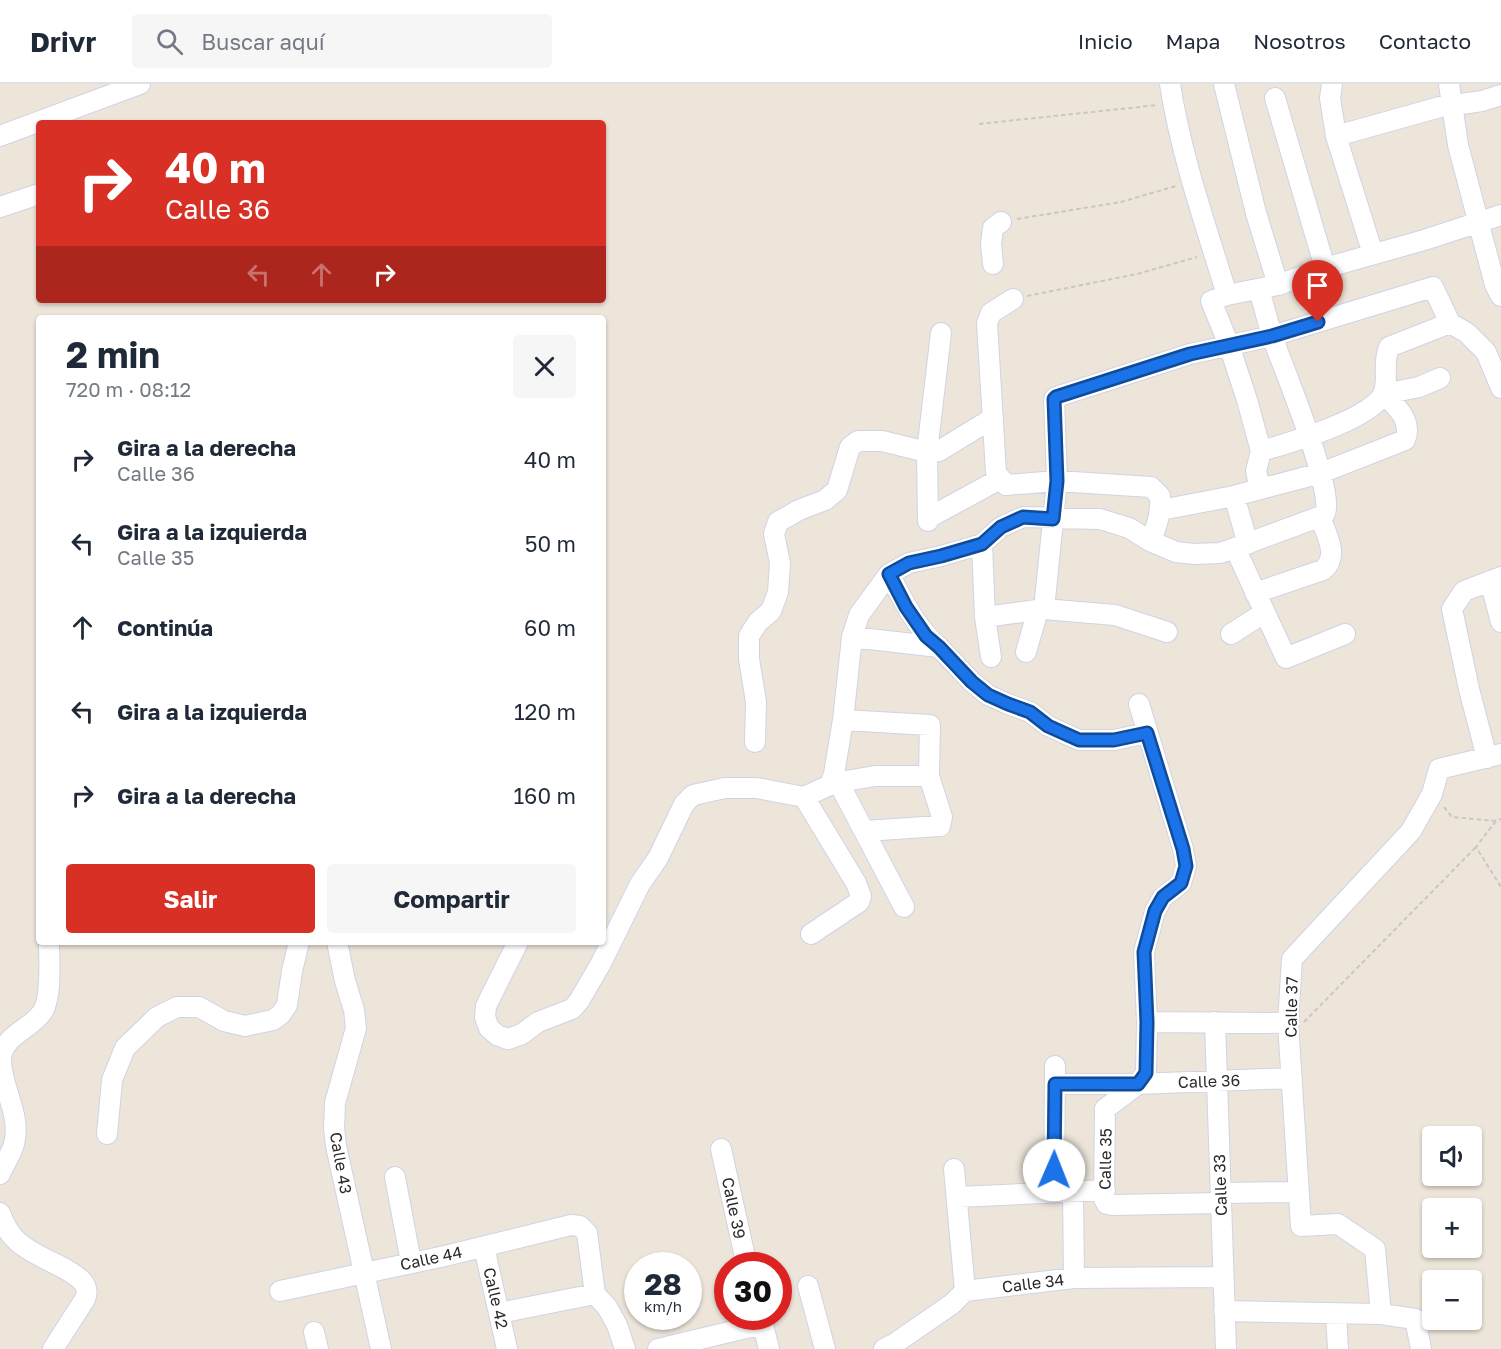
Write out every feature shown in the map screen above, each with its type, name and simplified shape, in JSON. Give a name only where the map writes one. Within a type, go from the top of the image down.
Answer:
[{"type":"street","points":[[43,120],[140,84]]},
{"type":"street","points":[[1170,84],[1193,181],[1227,295]]},
{"type":"street","points":[[904,907],[837,778],[852,637],[859,615],[889,574],[909,563],[982,544],[1001,527],[1023,517],[1100,519],[1129,528],[1150,541],[1176,552],[1194,554],[1220,553],[1242,546],[1320,518],[1327,511],[1328,504],[1321,473],[1272,336],[1268,287],[1256,213],[1224,84]]},
{"type":"street","points":[[1332,84],[1330,98],[1336,136],[1373,254]]},
{"type":"street","points":[[1449,84],[1458,145],[1495,285],[1501,296]]},
{"type":"street","points":[[1336,136],[1440,107],[1501,95]]},
{"type":"street","points":[[1275,98],[1325,268]]},
{"type":"street","points":[[0,136],[36,123]]},
{"type":"street","points":[[0,207],[36,195]]},
{"type":"street","points":[[1260,489],[1256,471],[1261,451],[1229,345],[1211,301],[1227,295],[1268,287],[1501,215]]},
{"type":"street","points":[[993,264],[993,228],[1001,222]]},
{"type":"street","points":[[1026,652],[1041,610],[1053,519],[1057,481],[1054,399],[1056,397],[1190,354],[1272,336],[1433,288],[1450,323],[1467,333],[1486,352],[1501,388]]},
{"type":"street","points":[[1013,299],[991,313],[987,322],[996,473],[1006,485],[1057,481],[1151,487],[1160,496],[1161,510],[1158,525],[1150,541]]},
{"type":"street","points":[[1261,451],[1309,437],[1374,407],[1384,394],[1386,379],[1384,358],[1389,347],[1450,323]]},
{"type":"street","points":[[942,333],[927,452],[928,519],[1000,479]]},
{"type":"street","points":[[1384,394],[1410,389],[1440,378]]},
{"type":"street","points":[[1161,510],[1234,496],[1321,473],[1405,440],[1407,426],[1401,411],[1384,394]]},
{"type":"street","points":[[755,742],[756,702],[748,636],[758,622],[771,611],[778,592],[780,563],[774,534],[778,522],[799,510],[825,500],[837,490],[850,447],[858,441],[882,441],[927,452],[939,451],[993,418]]},
{"type":"street","points":[[1234,496],[1242,546],[1255,592],[1286,658],[1345,634]]},
{"type":"street","points":[[1255,592],[1323,570],[1329,565],[1332,551],[1320,518]]},
{"type":"street","points":[[982,544],[985,617],[991,657]]},
{"type":"street","points":[[889,574],[906,607],[926,636],[988,695],[1030,712],[1048,726],[1079,740],[1114,740],[1147,733]]},
{"type":"street","points":[[1494,756],[1469,689],[1452,609],[1464,591],[1495,579],[1501,622]]},
{"type":"street","points":[[985,617],[1041,610],[1115,615],[1167,632]]},
{"type":"street","points":[[1231,634],[1264,613]]},
{"type":"street","points":[[852,637],[939,647]]},
{"type":"street","points":[[1138,1084],[1146,1073],[1147,1022],[1144,952],[1155,911],[1163,897],[1181,883],[1186,866],[1183,849],[1139,704]]},
{"type":"street","points":[[843,720],[930,725],[929,776],[942,816],[940,826],[865,831]]},
{"type":"street","name":"Calle 37","points":[[1381,1314],[1375,1249],[1338,1224],[1301,1226],[1289,1030],[1292,958],[1412,831],[1432,794],[1439,770],[1494,756]]},
{"type":"street","points":[[516,945],[486,1006],[485,1017],[489,1028],[497,1035],[508,1039],[522,1034],[538,1022],[572,1009],[579,1001],[600,965],[640,884],[658,858],[684,804],[693,795],[725,788],[757,789],[804,797],[830,785],[837,778],[929,776]]},
{"type":"street","points":[[804,797],[856,883],[861,896],[859,902],[811,934]]},
{"type":"street","points":[[0,1174],[9,1156],[15,1133],[14,1116],[1,1068],[1,1058],[9,1039],[34,1021],[44,1009],[48,986],[49,945]]},
{"type":"street","points":[[107,1134],[112,1080],[125,1048],[157,1017],[177,1007],[199,1007],[224,1021],[245,1026],[273,1020],[287,1005],[298,945]]},
{"type":"street","name":"Calle 43","points":[[339,945],[356,1028],[335,1103],[334,1128],[381,1349]]},
{"type":"street","points":[[1147,1022],[1215,1022],[1289,1030]]},
{"type":"street","name":"Calle 33","points":[[1215,1022],[1226,1349]]},
{"type":"street","name":"Calle 36","points":[[1055,1075],[1138,1084],[1292,1078]]},
{"type":"street","name":"Calle 35","points":[[1055,1075],[1063,1191],[1074,1278]]},
{"type":"street","name":"Calle 35","points":[[1106,1197],[1106,1109],[1138,1084]]},
{"type":"street","name":"Calle 39","points":[[721,1149],[744,1252]]},
{"type":"street","points":[[884,1349],[952,1304],[965,1291],[954,1169]]},
{"type":"street","points":[[395,1177],[411,1262]]},
{"type":"street","points":[[958,1197],[1063,1191],[1106,1197],[1221,1198],[1299,1192]]},
{"type":"street","points":[[0,1213],[10,1234],[17,1242],[30,1252],[80,1280],[86,1289],[85,1299],[52,1349]]},
{"type":"street","name":"Calle 44","points":[[280,1291],[484,1247],[571,1225],[580,1226],[587,1233],[595,1294]]},
{"type":"street","name":"Calle 42","points":[[484,1247],[507,1349]]},
{"type":"street","name":"Calle 34","points":[[965,1291],[1074,1278],[1223,1277]]},
{"type":"street","points":[[808,1286],[825,1349]]},
{"type":"street","points":[[499,1313],[595,1294],[607,1307],[617,1325],[625,1349]]},
{"type":"street","points":[[1224,1311],[1381,1314],[1415,1319],[1421,1349]]},
{"type":"street","points":[[1336,1313],[1338,1349]]},
{"type":"street","points":[[658,1349],[729,1330]]},
{"type":"street","points":[[764,1330],[769,1349]]},
{"type":"path","points":[[979,124],[1173,104]]},
{"type":"path","points":[[1001,222],[1121,202],[1193,181]]},
{"type":"path","points":[[1013,299],[1137,274],[1214,253]]},
{"type":"path","points":[[1432,794],[1452,817],[1501,819]]},
{"type":"path","points":[[1289,1030],[1476,847],[1496,820]]},
{"type":"path","points":[[1476,847],[1501,887]]},
{"type":"route","points":[[1054,1170],[1055,1084],[1138,1084],[1146,1073],[1147,1022],[1144,952],[1155,911],[1163,897],[1181,883],[1186,866],[1183,849],[1147,733],[1114,740],[1079,740],[1048,726],[1030,712],[988,695],[926,636],[906,607],[889,574],[909,563],[982,544],[1012,520],[1023,517],[1053,519],[1057,481],[1054,399],[1056,397],[1190,354],[1272,336],[1318,322]]}]
